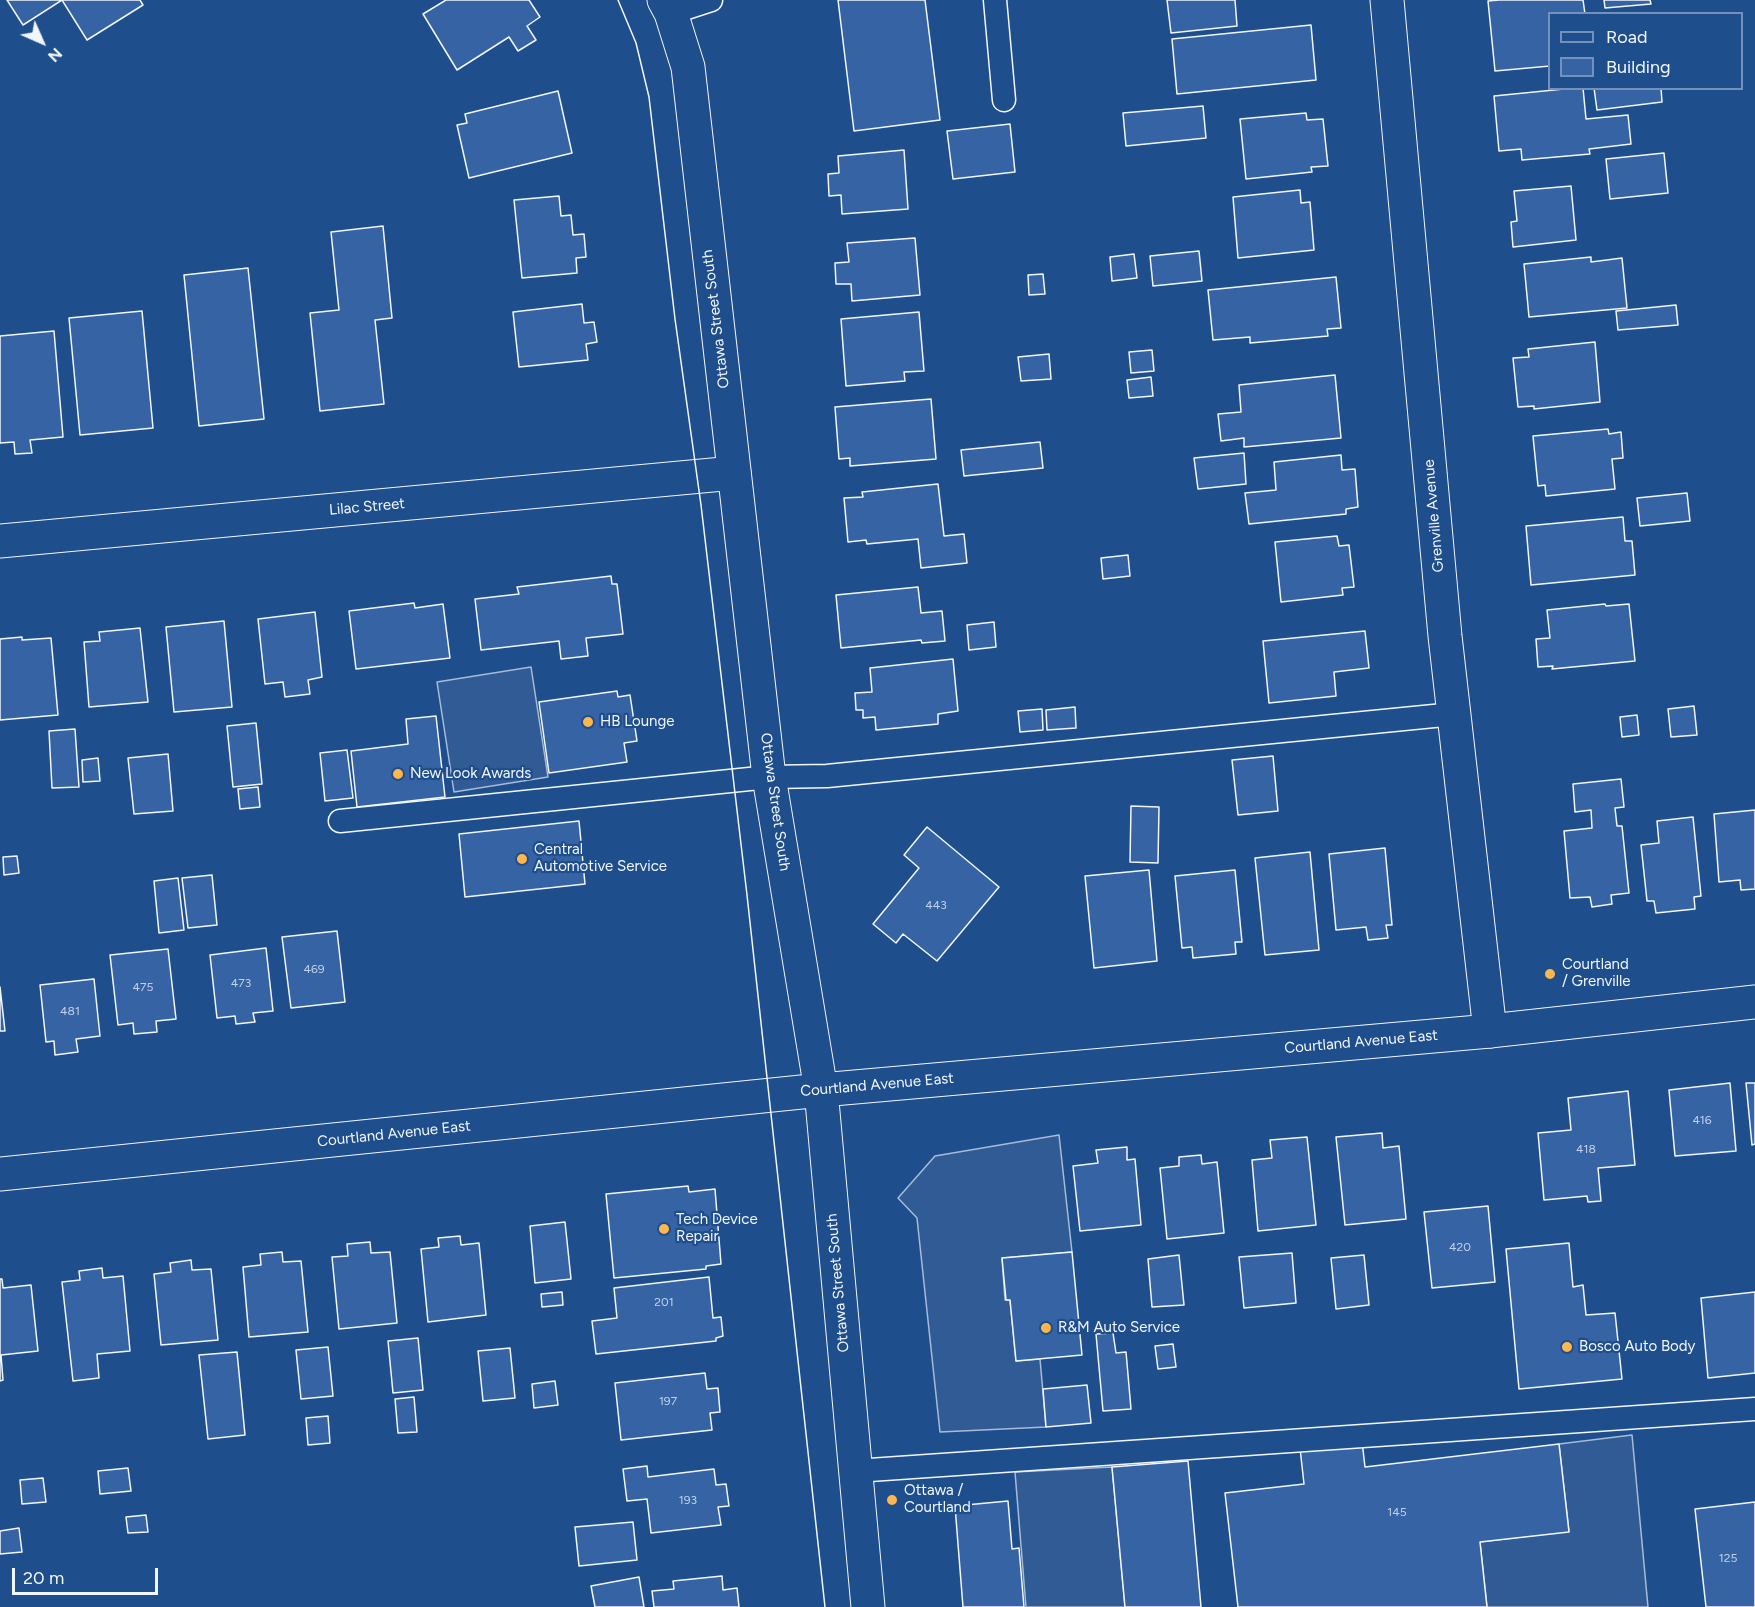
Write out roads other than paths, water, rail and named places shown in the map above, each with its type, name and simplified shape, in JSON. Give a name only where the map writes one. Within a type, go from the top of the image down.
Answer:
[{"type":"main road","name":"Grenville Avenue","points":[[1387,0],[1454,714],[1490,1031]]},
{"type":"main road","name":"Ottawa Street South","points":[[668,7],[687,67],[770,777],[820,1090],[867,1607]]},
{"type":"main road","name":"Lilac Street","points":[[0,541],[734,473]]},
{"type":"main road","name":"Courtland Avenue East","points":[[0,1174],[820,1090],[1490,1031],[1755,1002]]},
{"type":"lane","points":[[668,7],[711,0]]},
{"type":"lane","points":[[995,0],[1004,100]]},
{"type":"lane","points":[[340,821],[770,777],[839,775],[1454,714]]},
{"type":"lane","points":[[855,1471],[1755,1409]]},
{"type":"tram line","points":[[618,0],[636,43],[649,97],[675,319],[701,505],[747,895],[825,1607]]},
{"type":"place","name":"HB Lounge","points":[[588,722]]},
{"type":"place","name":"New Look Awards","points":[[398,774]]},
{"type":"place","name":"Central Automotive Service","points":[[522,859]]},
{"type":"place","name":"Courtland / Grenville","points":[[1550,974]]},
{"type":"place","name":"Tech Device Repair","points":[[664,1229]]},
{"type":"place","name":"R&M Auto Service","points":[[1046,1328]]},
{"type":"place","name":"Bosco Auto Body","points":[[1567,1347]]},
{"type":"place","name":"Ottawa / Courtland","points":[[892,1500]]}]
